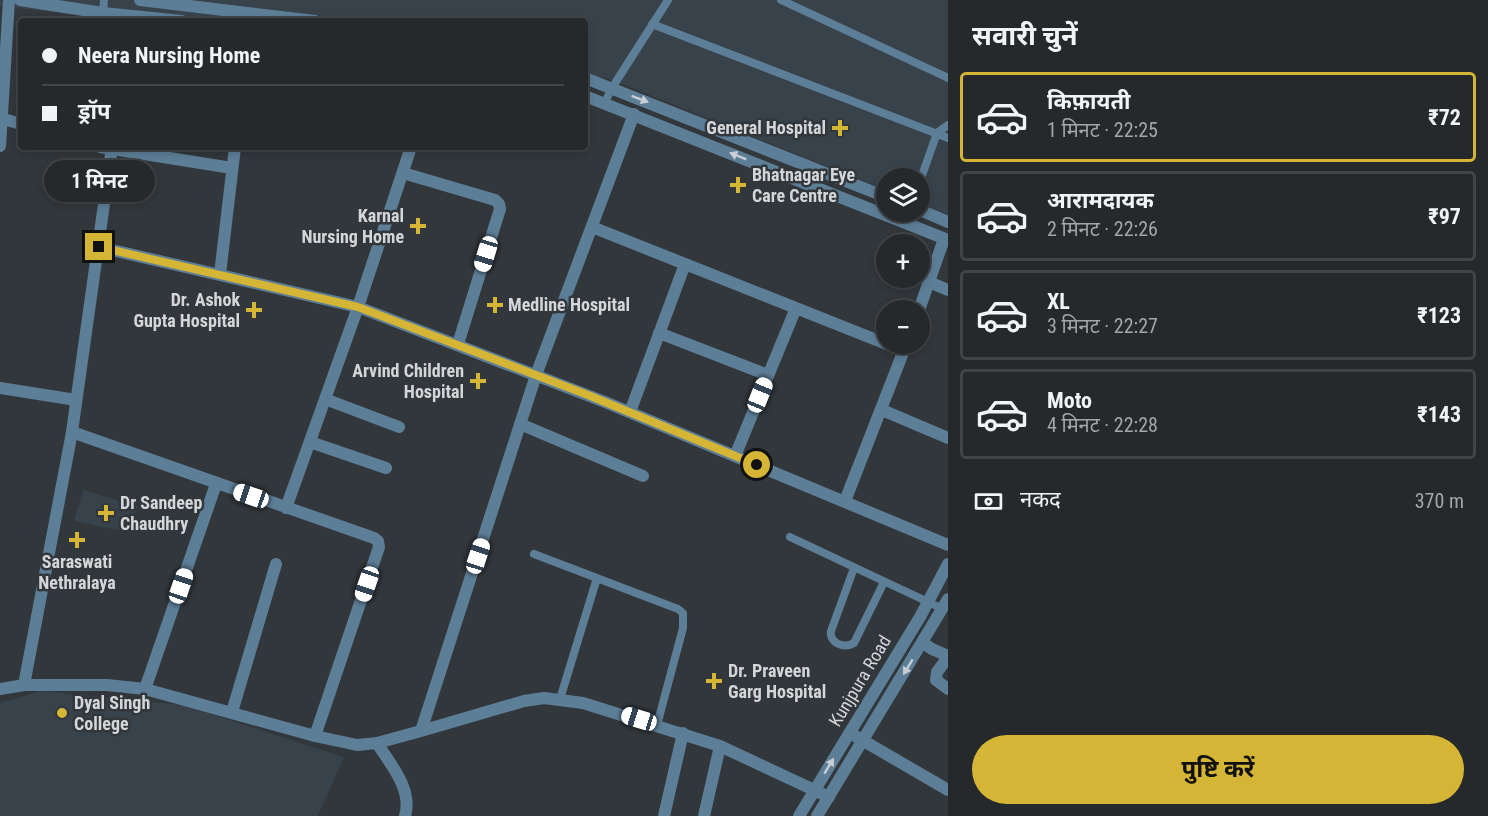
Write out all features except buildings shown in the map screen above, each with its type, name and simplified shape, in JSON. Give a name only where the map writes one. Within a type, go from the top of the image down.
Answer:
[{"type":"street","points":[[0,146],[9,0]]},
{"type":"street","points":[[20,0],[126,18]]},
{"type":"street","points":[[140,0],[291,18]]},
{"type":"street","points":[[136,18],[147,16],[161,18]]},
{"type":"street","points":[[588,79],[876,193]]},
{"type":"street","points":[[588,97],[946,239],[930,279]]},
{"type":"street","points":[[421,731],[536,375],[634,114]]},
{"type":"street","points":[[1,119],[18,123]]},
{"type":"street","points":[[24,686],[72,432],[99,247],[108,150]]},
{"type":"street","points":[[120,150],[232,168]]},
{"type":"street","points":[[220,274],[235,150]]},
{"type":"street","points":[[286,508],[358,307],[410,150]]},
{"type":"street","points":[[403,172],[495,200],[499,204],[500,209],[458,344]]},
{"type":"street","points":[[930,214],[948,222]]},
{"type":"street","points":[[592,227],[796,308],[876,337]]},
{"type":"street","points":[[99,247],[358,307],[630,412],[948,545]]},
{"type":"street","points":[[630,412],[685,264]]},
{"type":"street","points":[[930,282],[948,290]]},
{"type":"street","points":[[735,456],[796,308]]},
{"type":"street","points":[[659,333],[768,375]]},
{"type":"street","points":[[846,501],[902,354]]},
{"type":"street","points":[[0,388],[76,400]]},
{"type":"street","points":[[325,399],[399,427]]},
{"type":"street","points":[[882,410],[948,438]]},
{"type":"street","points":[[520,424],[643,476]]},
{"type":"street","points":[[72,432],[378,541],[379,547],[315,736]]},
{"type":"street","points":[[310,442],[386,468]]},
{"type":"street","points":[[146,689],[216,484]]},
{"type":"street","points":[[232,712],[276,564]]},
{"type":"street","name":"Kunjpura Road","points":[[799,816],[928,603],[948,564]]},
{"type":"street","points":[[817,816],[945,604]]},
{"type":"street","points":[[923,643],[948,657],[936,675],[936,680],[948,689]]},
{"type":"street","points":[[0,689],[24,686],[107,686],[146,689],[315,736],[357,745],[377,743],[524,701],[560,699],[583,703],[720,746],[829,797]]},
{"type":"street","points":[[850,733],[948,790]]},
{"type":"street","points":[[664,816],[683,734]]},
{"type":"street","points":[[377,743],[404,788],[407,800],[405,816]]},
{"type":"street","points":[[704,816],[720,746]]},
{"type":"lane","points":[[103,13],[104,0]]},
{"type":"lane","points":[[147,16],[150,0]]},
{"type":"lane","points":[[604,104],[668,0]]},
{"type":"lane","points":[[781,0],[948,78]]},
{"type":"lane","points":[[652,24],[948,138]]},
{"type":"lane","points":[[925,168],[937,134],[948,125]]},
{"type":"lane","points":[[790,537],[928,603],[945,604]]},
{"type":"lane","points":[[534,554],[678,609],[683,613],[685,620],[657,725]]},
{"type":"lane","points":[[854,568],[831,631],[830,638],[833,641],[846,646],[854,644],[884,582]]},
{"type":"lane","points":[[560,699],[597,578]]},
{"type":"shaded area","name":"General Hospital","points":[[0,0],[948,0],[948,215],[930,207],[930,168],[876,168],[876,186],[607,78],[588,75],[588,18],[101,18],[0,6]]},
{"type":"shaded area","name":"Dr Sandeep Chaudhry","points":[[83,490],[138,506],[128,532],[74,521]]},
{"type":"shaded area","points":[[41,691],[183,705],[344,757],[318,816],[0,816],[0,703]]},
{"type":"place","name":"General Hospital","points":[[840,128]]},
{"type":"place","name":"Bhatnagar Eye Care Centre","points":[[738,185]]},
{"type":"place","name":"Karnal Nursing Home","points":[[418,226]]},
{"type":"place","name":"Medline Hospital","points":[[495,305]]},
{"type":"place","name":"Dr. Ashok Gupta Hospital","points":[[254,310]]},
{"type":"place","name":"Arvind Children Hospital","points":[[478,381]]},
{"type":"place","name":"Dr Sandeep Chaudhry","points":[[106,513]]},
{"type":"place","name":"Saraswati Nethralaya","points":[[77,540]]},
{"type":"place","name":"Dr. Praveen Garg Hospital","points":[[714,681]]},
{"type":"place","name":"Dyal Singh College","points":[[62,713]]},
{"type":"route","points":[[99,247],[358,307],[588,395],[757,465]]}]
